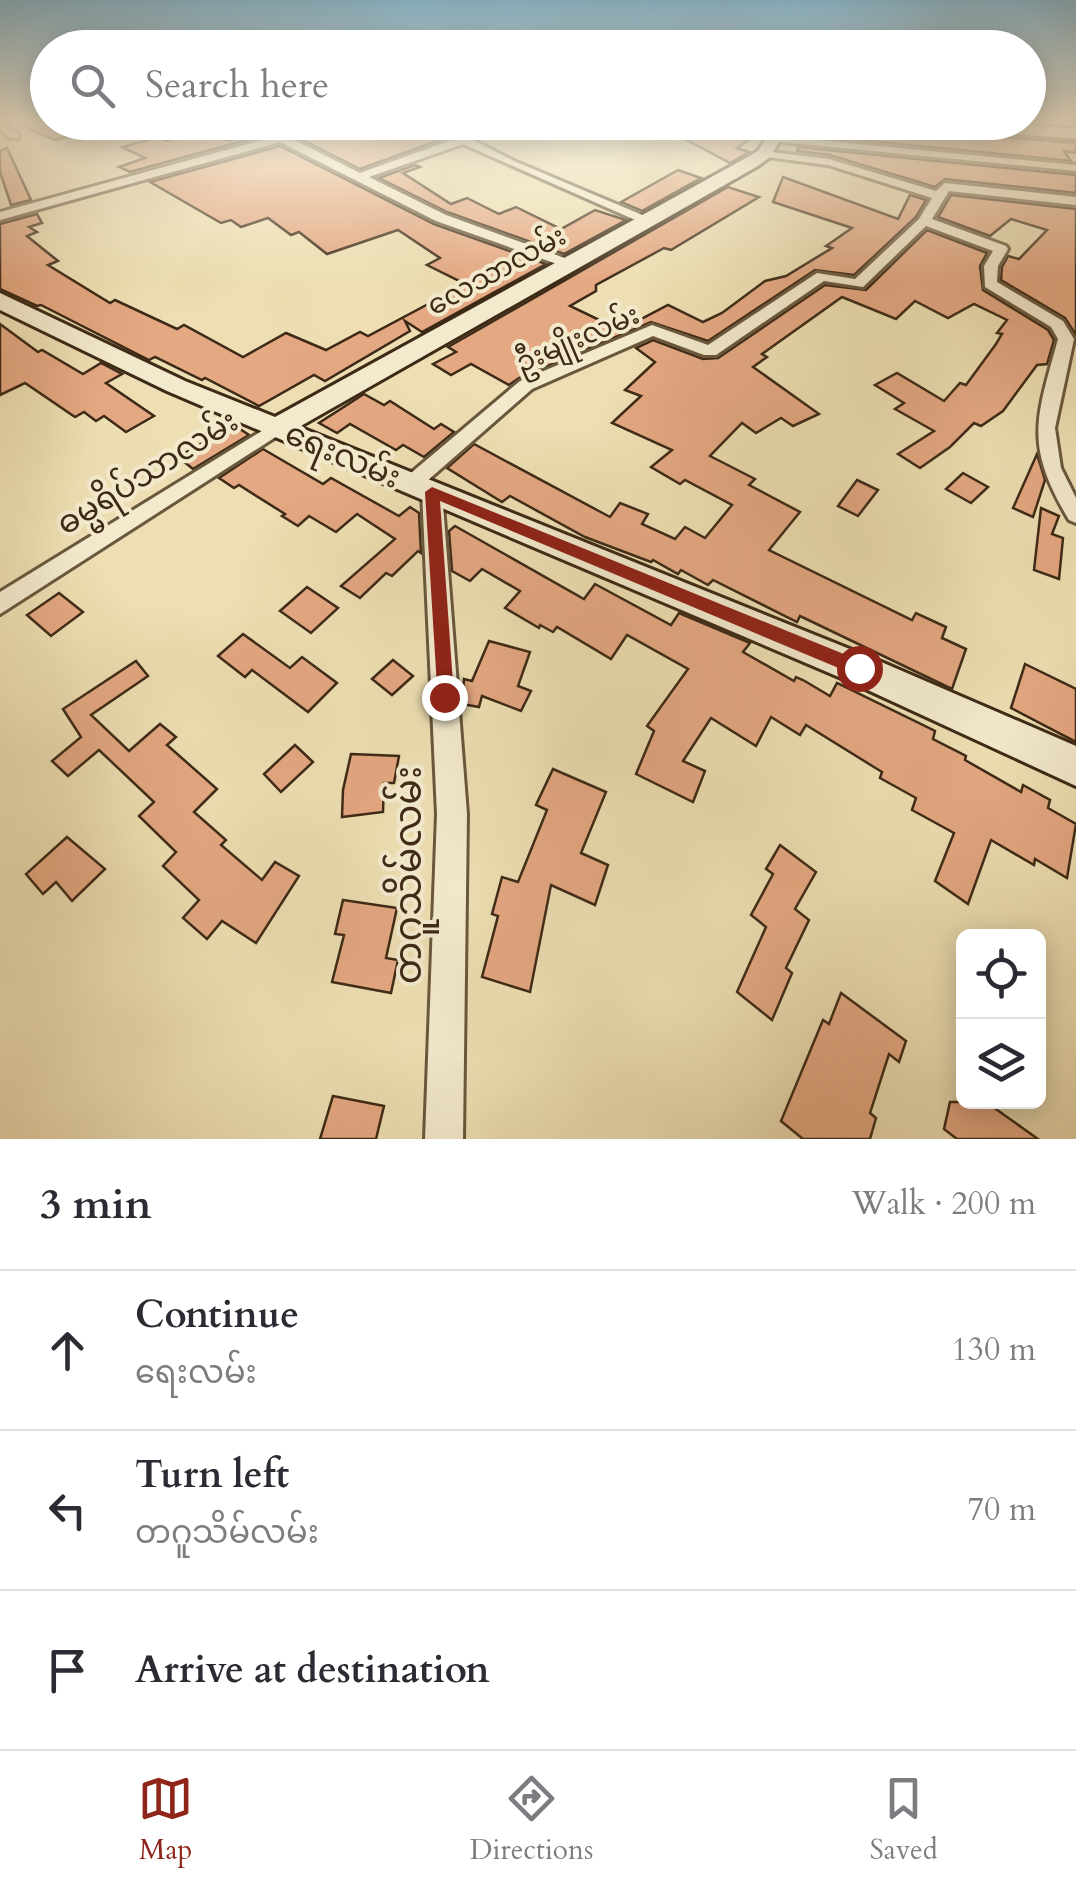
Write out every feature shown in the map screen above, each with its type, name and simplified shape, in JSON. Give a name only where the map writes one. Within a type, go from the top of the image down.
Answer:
[{"type":"street","points":[[0,216],[147,175]]},
{"type":"street","points":[[351,175],[441,218],[568,264]]},
{"type":"street","points":[[356,178],[364,175]]},
{"type":"street","points":[[541,175],[647,220]]},
{"type":"street","name":"လေသာလမ်း","points":[[278,427],[647,220],[716,175]]},
{"type":"street","points":[[872,175],[939,196]]},
{"type":"street","points":[[1076,201],[945,187],[924,221],[1001,249],[990,266],[990,284],[1057,324],[1066,339],[1069,358],[1042,431],[1050,466],[1076,515]]},
{"type":"street","name":"ဦးမျိုးလမ်း","points":[[422,488],[526,386],[652,330],[710,351],[822,276],[858,284],[924,221]]},
{"type":"street","name":"ရေးလမ်း","points":[[0,300],[96,350],[859,668],[1076,766]]},
{"type":"street","name":"ဓမ္မရိပ်သာလမ်း","points":[[0,604],[278,427]]},
{"type":"street","name":"တဂူသိမ်လမ်း","points":[[422,488],[452,814],[444,1139]]},
{"type":"building","points":[[1,175],[20,175],[31,200],[11,205]]},
{"type":"building","points":[[175,175],[338,175],[434,224],[546,264],[422,332],[405,321],[410,331],[325,381],[314,375],[259,406],[155,357],[149,360],[41,305],[0,289],[0,224],[37,214],[42,223],[29,227],[37,232],[27,236],[58,261],[48,265],[110,303],[115,300],[177,329],[184,325],[243,357],[286,333],[326,350],[360,332],[368,336],[463,283],[427,265],[440,258],[398,230],[327,254],[299,232],[291,235],[268,218],[241,227],[231,220],[221,223],[150,182]]},
{"type":"building","points":[[406,175],[451,204],[467,198],[499,214],[516,207],[561,229],[595,210],[626,220],[564,254],[447,212],[379,178]]},
{"type":"building","points":[[669,175],[701,178],[642,211],[621,202]]},
{"type":"building","points":[[896,175],[1076,175],[1076,193],[945,179],[935,187]]},
{"type":"building","points":[[783,177],[898,219],[910,195],[926,200],[916,217],[854,275],[815,270],[708,341],[651,322],[509,385],[471,364],[451,375],[433,364],[456,352],[448,347],[728,187],[759,197],[671,250],[664,248],[596,285],[596,291],[570,306],[620,330],[668,305],[703,322],[722,313],[765,281],[786,276],[832,248],[826,246],[852,228],[773,202]]},
{"type":"building","points":[[951,195],[1076,209],[1076,335],[1065,318],[1001,280],[1008,256],[1019,259],[1047,230],[1011,219],[990,236],[938,217]]},
{"type":"building","points":[[927,230],[987,253],[980,266],[983,290],[1048,330],[1054,340],[1047,364],[1037,365],[1003,411],[981,426],[974,423],[950,447],[920,468],[898,454],[934,431],[895,409],[904,403],[875,385],[897,373],[944,401],[960,383],[966,385],[996,344],[1002,334],[997,333],[1007,320],[974,304],[948,318],[915,301],[896,319],[842,297],[762,354],[767,357],[753,367],[819,414],[793,426],[781,418],[756,433],[742,423],[710,456],[755,479],[749,485],[800,512],[769,550],[912,620],[916,613],[946,627],[942,638],[966,649],[952,689],[800,616],[797,622],[713,580],[708,585],[681,570],[678,574],[653,560],[585,537],[510,496],[502,502],[447,468],[474,444],[610,517],[620,503],[648,514],[642,524],[675,539],[685,527],[705,538],[732,505],[685,480],[680,484],[651,467],[672,450],[612,423],[641,396],[625,390],[655,362],[636,348],[653,340],[703,359],[718,358],[825,285],[866,290]]},
{"type":"building","points":[[0,324],[38,352],[42,350],[83,374],[101,363],[122,374],[106,383],[154,416],[126,432],[104,416],[96,421],[84,412],[75,417],[25,383],[0,395]]},
{"type":"building","points":[[364,394],[384,405],[390,401],[434,429],[441,424],[454,432],[424,457],[403,445],[396,450],[350,424],[337,433],[319,423]]},
{"type":"building","points":[[234,425],[249,435],[193,469],[178,457]]},
{"type":"building","points":[[263,449],[323,484],[331,478],[399,516],[410,507],[419,513],[421,553],[418,551],[392,576],[386,573],[360,598],[341,586],[395,539],[357,514],[336,532],[309,516],[298,526],[239,485],[234,488],[219,478]]},
{"type":"building","points":[[1037,454],[1045,480],[1033,517],[1013,508]]},
{"type":"building","points":[[963,473],[988,487],[971,503],[946,489]]},
{"type":"building","points":[[857,480],[878,490],[858,516],[838,506]]},
{"type":"building","points":[[1041,508],[1059,516],[1052,534],[1063,538],[1059,579],[1034,570]]},
{"type":"building","points":[[455,526],[584,599],[595,584],[671,625],[679,613],[750,643],[743,652],[794,681],[796,677],[830,696],[837,683],[935,731],[933,739],[1021,792],[1023,785],[1050,800],[1048,808],[1076,824],[1067,878],[1035,859],[1034,865],[991,840],[968,904],[935,881],[954,833],[912,810],[916,798],[880,778],[882,772],[806,725],[800,735],[771,717],[756,746],[711,718],[683,761],[705,771],[693,802],[636,774],[654,731],[647,726],[688,669],[627,635],[611,659],[557,627],[553,632],[540,625],[539,628],[505,608],[520,591],[482,569],[470,581],[452,571],[449,531]]},
{"type":"building","points":[[307,587],[338,608],[311,633],[280,611]]},
{"type":"building","points":[[59,593],[83,612],[51,636],[27,615]]},
{"type":"building","points":[[243,634],[290,668],[302,657],[337,683],[308,712],[252,670],[245,677],[218,656]]},
{"type":"building","points":[[489,641],[530,652],[518,686],[531,691],[521,711],[482,696],[479,707],[462,704],[464,679],[472,681]]},
{"type":"building","points":[[393,660],[413,676],[392,695],[372,679]]},
{"type":"building","points":[[136,661],[148,676],[91,715],[129,751],[160,724],[176,737],[167,745],[217,789],[194,812],[226,840],[221,845],[262,880],[275,862],[299,876],[256,943],[222,921],[207,939],[183,918],[199,900],[163,866],[176,852],[139,816],[154,802],[99,750],[68,776],[52,761],[81,737],[63,709]]},
{"type":"building","points":[[1025,664],[1076,689],[1076,742],[1011,708]]},
{"type":"building","points":[[295,745],[313,762],[281,792],[264,774]]},
{"type":"building","points":[[351,754],[399,756],[394,783],[384,783],[383,812],[342,817]]},
{"type":"building","points":[[553,769],[606,792],[581,853],[608,865],[595,905],[551,885],[530,992],[482,977],[498,916],[492,914],[502,877],[518,882],[547,810],[536,805]]},
{"type":"building","points":[[67,837],[105,869],[72,901],[56,882],[43,894],[26,874]]},
{"type":"building","points":[[780,845],[816,872],[795,909],[809,920],[786,968],[792,973],[772,1020],[737,992],[766,927],[751,915],[773,874],[766,869]]},
{"type":"building","points":[[343,900],[397,908],[386,958],[398,960],[391,993],[332,982],[344,935],[335,934]]},
{"type":"building","points":[[841,993],[906,1041],[899,1062],[889,1054],[870,1113],[876,1118],[870,1139],[803,1139],[781,1121],[823,1020],[829,1024]]},
{"type":"building","points":[[333,1096],[384,1106],[376,1139],[320,1139]]},
{"type":"building","points":[[950,1102],[956,1102],[956,1109],[996,1109],[1038,1139],[957,1139],[944,1129]]},
{"type":"route","points":[[444,697],[432,492],[859,668]]}]
